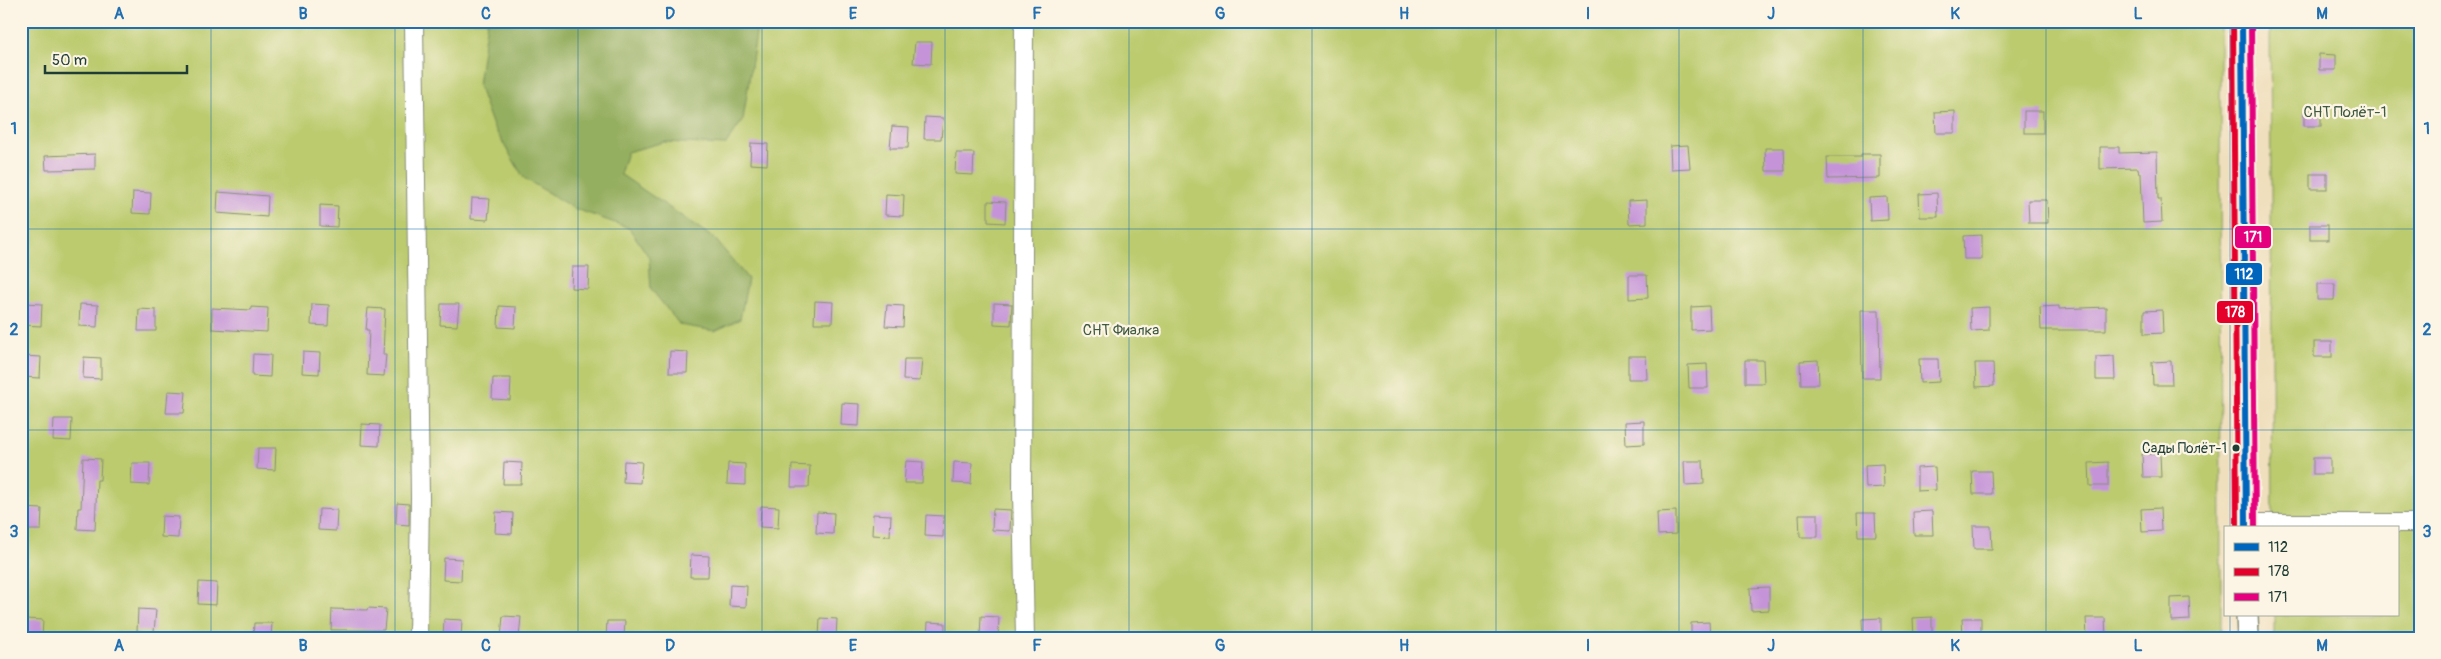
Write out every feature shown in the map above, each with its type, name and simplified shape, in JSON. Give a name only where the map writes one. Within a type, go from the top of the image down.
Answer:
[{"type":"street","points":[[414,21],[420,498],[418,638]]},
{"type":"street","points":[[1024,21],[1022,492],[1025,638]]},
{"type":"street","points":[[2242,21],[2246,525],[2420,523]]},
{"type":"street","points":[[2247,616],[2248,638]]},
{"type":"green space","name":"СНТ Фиалка","points":[[21,21],[2220,21],[2221,638],[21,638]]},
{"type":"green space","points":[[487,21],[758,21],[743,120],[725,145],[664,142],[627,152],[620,174],[715,239],[748,279],[740,319],[715,331],[680,325],[651,289],[649,257],[629,228],[573,208],[524,178],[493,126],[478,85]]},
{"type":"green space","name":"СНТ Полёт-1","points":[[2270,21],[2420,21],[2420,638],[2274,638],[2274,616],[2398,616],[2398,526],[2273,526]]},
{"type":"building","points":[[915,42],[932,42],[931,64],[913,63]]},
{"type":"building","points":[[2319,54],[2336,55],[2336,70],[2319,70]]},
{"type":"building","points":[[1955,111],[1955,133],[1936,133],[1935,112]]},
{"type":"building","points":[[2024,111],[2043,111],[2043,133],[2024,133]]},
{"type":"building","points":[[2304,111],[2321,111],[2321,126],[2304,126]]},
{"type":"building","points":[[925,117],[943,118],[941,139],[924,139]]},
{"type":"building","points":[[892,126],[909,127],[908,148],[890,148]]},
{"type":"building","points":[[751,143],[768,144],[767,165],[750,164]]},
{"type":"building","points":[[1688,145],[1690,168],[1671,169],[1670,146]]},
{"type":"building","points":[[2100,147],[2119,147],[2119,153],[2157,152],[2158,199],[2161,199],[2162,222],[2143,223],[2141,174],[2139,174],[2138,168],[2100,169]]},
{"type":"building","points":[[1765,148],[1784,148],[1785,171],[1766,171]]},
{"type":"building","points":[[956,153],[974,153],[973,175],[955,174]]},
{"type":"building","points":[[95,154],[95,169],[46,170],[45,156]]},
{"type":"building","points":[[1861,154],[1880,154],[1880,178],[1828,179],[1827,157],[1861,157]]},
{"type":"building","points":[[2310,174],[2327,174],[2327,189],[2310,189]]},
{"type":"building","points":[[133,192],[151,193],[150,214],[132,213]]},
{"type":"building","points":[[218,192],[268,196],[267,217],[217,213]]},
{"type":"building","points":[[1937,193],[1938,217],[1920,217],[1919,194]]},
{"type":"building","points":[[886,194],[904,195],[903,216],[885,215]]},
{"type":"building","points":[[1887,197],[1888,220],[1870,221],[1869,198]]},
{"type":"building","points":[[472,198],[490,199],[488,220],[471,219]]},
{"type":"building","points":[[1647,200],[1647,223],[1629,224],[1628,201]]},
{"type":"building","points":[[2028,200],[2047,200],[2048,223],[2029,223]]},
{"type":"building","points":[[988,201],[1006,202],[1005,223],[988,222]]},
{"type":"building","points":[[320,205],[338,206],[337,227],[320,226]]},
{"type":"building","points":[[2310,225],[2328,225],[2328,240],[2310,240]]},
{"type":"building","points":[[1982,235],[1982,259],[1964,259],[1963,236]]},
{"type":"building","points":[[572,267],[589,267],[588,289],[571,288]]},
{"type":"building","points":[[1629,275],[1647,275],[1648,298],[1629,299]]},
{"type":"building","points":[[2317,284],[2335,284],[2334,300],[2317,300]]},
{"type":"building","points":[[815,301],[833,302],[832,323],[814,323]]},
{"type":"building","points":[[24,303],[42,304],[41,326],[23,325]]},
{"type":"building","points":[[994,303],[1012,304],[1011,325],[994,324]]},
{"type":"building","points":[[80,304],[98,305],[97,327],[79,326]]},
{"type":"building","points":[[312,304],[329,305],[328,326],[311,325]]},
{"type":"building","points":[[441,304],[459,304],[457,326],[440,325]]},
{"type":"building","points":[[887,305],[904,306],[903,327],[885,326]]},
{"type":"building","points":[[499,306],[516,307],[515,328],[498,327]]},
{"type":"building","points":[[1709,306],[1710,329],[1691,330],[1691,307]]},
{"type":"building","points":[[2059,306],[2059,309],[2106,307],[2106,330],[2041,330],[2040,307]]},
{"type":"building","points":[[251,307],[268,308],[267,332],[212,329],[212,308],[251,310]]},
{"type":"building","points":[[1989,307],[1989,330],[1971,331],[1970,308]]},
{"type":"building","points":[[368,308],[385,309],[383,355],[386,355],[384,376],[367,375],[369,330],[366,330]]},
{"type":"building","points":[[139,309],[156,310],[156,331],[138,331]]},
{"type":"building","points":[[1861,310],[1879,310],[1880,378],[1862,378]]},
{"type":"building","points":[[2162,310],[2163,333],[2144,334],[2144,311]]},
{"type":"building","points":[[2314,342],[2332,342],[2332,357],[2314,357]]},
{"type":"building","points":[[670,351],[688,352],[687,373],[669,373]]},
{"type":"building","points":[[303,352],[320,353],[319,374],[302,373]]},
{"type":"building","points":[[253,354],[271,355],[270,377],[252,376]]},
{"type":"building","points":[[23,356],[41,357],[40,378],[22,377]]},
{"type":"building","points":[[1628,356],[1646,356],[1647,379],[1628,379]]},
{"type":"building","points":[[2114,356],[2115,380],[2096,380],[2096,357]]},
{"type":"building","points":[[84,357],[101,358],[101,379],[83,378]]},
{"type":"building","points":[[904,359],[922,359],[920,381],[903,380]]},
{"type":"building","points":[[1919,359],[1938,359],[1939,382],[1920,383]]},
{"type":"building","points":[[1745,360],[1763,360],[1764,383],[1745,383]]},
{"type":"building","points":[[1818,360],[1819,384],[1801,384],[1800,361]]},
{"type":"building","points":[[2171,361],[2172,385],[2153,385],[2152,362]]},
{"type":"building","points":[[1975,363],[1993,363],[1994,386],[1976,387]]},
{"type":"building","points":[[1707,364],[1708,388],[1689,388],[1688,365]]},
{"type":"building","points":[[493,378],[511,378],[510,400],[492,399]]},
{"type":"building","points":[[168,391],[186,392],[184,413],[166,413]]},
{"type":"building","points":[[842,403],[860,404],[859,426],[841,425]]},
{"type":"building","points":[[54,419],[72,419],[71,441],[53,440]]},
{"type":"building","points":[[1644,421],[1644,444],[1626,445],[1625,422]]},
{"type":"building","points":[[362,424],[380,425],[379,446],[361,445]]},
{"type":"building","points":[[258,448],[276,448],[275,470],[257,469]]},
{"type":"building","points":[[2142,454],[2160,454],[2161,477],[2143,477]]},
{"type":"building","points":[[83,458],[101,459],[100,480],[97,480],[95,530],[77,529],[78,508],[81,508]]},
{"type":"building","points":[[2313,458],[2330,458],[2330,474],[2313,474]]},
{"type":"building","points":[[624,461],[642,462],[640,483],[623,482]]},
{"type":"building","points":[[906,461],[923,462],[922,483],[904,483]]},
{"type":"building","points":[[1684,461],[1703,461],[1704,484],[1685,485]]},
{"type":"building","points":[[504,462],[522,463],[521,484],[503,484]]},
{"type":"building","points":[[954,462],[972,463],[971,484],[953,483]]},
{"type":"building","points":[[2108,462],[2108,486],[2090,486],[2089,463]]},
{"type":"building","points":[[132,463],[150,463],[149,485],[131,484]]},
{"type":"building","points":[[728,463],[745,464],[745,485],[727,484]]},
{"type":"building","points":[[1883,464],[1884,487],[1866,488],[1865,465]]},
{"type":"building","points":[[792,465],[810,466],[809,487],[791,487]]},
{"type":"building","points":[[1935,467],[1936,490],[1917,491],[1917,468]]},
{"type":"building","points":[[1972,471],[1991,471],[1992,494],[1973,494]]},
{"type":"building","points":[[397,503],[409,504],[409,525],[396,524]]},
{"type":"building","points":[[761,506],[779,507],[778,528],[760,527]]},
{"type":"building","points":[[24,508],[42,509],[41,530],[23,530]]},
{"type":"building","points":[[2160,508],[2161,531],[2142,532],[2141,509]]},
{"type":"building","points":[[319,509],[337,510],[336,531],[318,530]]},
{"type":"building","points":[[993,509],[1011,510],[1010,531],[992,530]]},
{"type":"building","points":[[1676,511],[1676,534],[1658,535],[1657,512]]},
{"type":"building","points":[[1932,511],[1933,535],[1914,535],[1913,512]]},
{"type":"building","points":[[496,512],[513,513],[512,534],[495,533]]},
{"type":"building","points":[[817,512],[834,513],[833,534],[816,533]]},
{"type":"building","points":[[1857,513],[1875,513],[1876,536],[1858,536]]},
{"type":"building","points":[[873,514],[891,515],[890,536],[872,535]]},
{"type":"building","points":[[1799,514],[1818,514],[1818,537],[1800,537]]},
{"type":"building","points":[[926,515],[944,516],[943,537],[925,536]]},
{"type":"building","points":[[162,516],[179,517],[178,538],[161,537]]},
{"type":"building","points":[[1973,526],[1991,526],[1992,549],[1974,549]]},
{"type":"building","points":[[691,555],[709,556],[708,577],[690,577]]},
{"type":"building","points":[[444,558],[462,559],[461,581],[443,580]]},
{"type":"building","points":[[199,582],[217,583],[216,605],[198,604]]},
{"type":"building","points":[[730,585],[747,586],[746,607],[729,606]]},
{"type":"building","points":[[1769,587],[1769,610],[1751,611],[1750,588]]},
{"type":"building","points":[[2189,597],[2190,620],[2171,621],[2171,598]]},
{"type":"building","points":[[368,608],[386,609],[384,630],[331,630],[332,609],[367,610]]},
{"type":"building","points":[[138,609],[156,610],[154,632],[137,631]]},
{"type":"building","points":[[503,616],[521,617],[519,638],[501,638]]},
{"type":"building","points":[[981,616],[999,617],[998,638],[980,638]]},
{"type":"building","points":[[1932,617],[1932,638],[1914,638],[1913,618]]},
{"type":"building","points":[[820,618],[837,619],[836,638],[819,638]]},
{"type":"building","points":[[1881,618],[1881,638],[1863,638],[1862,619]]},
{"type":"building","points":[[1962,618],[1981,618],[1981,638],[1963,638]]},
{"type":"building","points":[[2086,618],[2105,618],[2106,638],[2087,638]]},
{"type":"building","points":[[25,619],[43,620],[42,638],[24,638]]},
{"type":"building","points":[[444,619],[462,620],[461,638],[443,638]]},
{"type":"building","points":[[607,621],[625,621],[624,638],[606,638]]},
{"type":"building","points":[[928,622],[945,623],[945,638],[927,638]]},
{"type":"building","points":[[1709,622],[1710,638],[1691,638],[1691,623]]},
{"type":"building","points":[[254,623],[272,623],[271,638],[253,638]]},
{"type":"transit line","name":"178","points":[[2233,21],[2237,526]]},
{"type":"transit line","name":"112","points":[[2242,21],[2246,526]]},
{"type":"transit line","name":"171","points":[[2251,21],[2255,526]]},
{"type":"place","name":"Сады Полёт-1","points":[[2236,448]]}]
